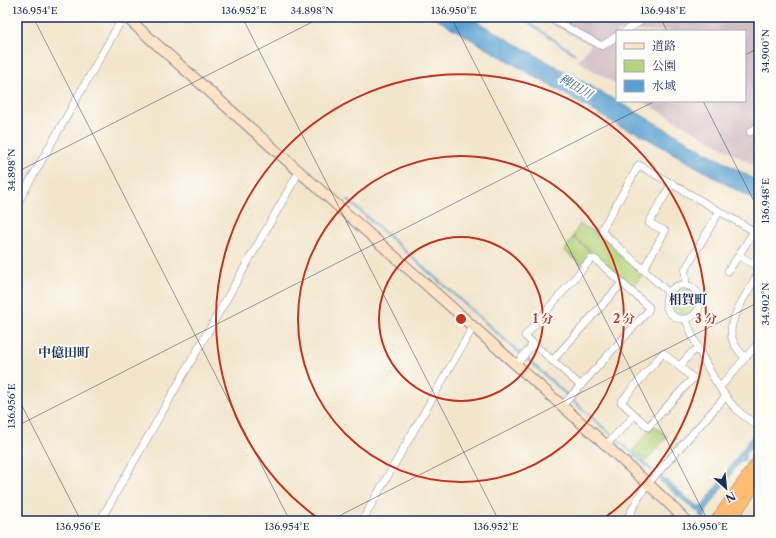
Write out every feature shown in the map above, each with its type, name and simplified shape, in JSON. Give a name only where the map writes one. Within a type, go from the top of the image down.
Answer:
[{"type":"highway","points":[[717,521],[759,461]]},
{"type":"highway","points":[[729,521],[759,477]]},
{"type":"street","points":[[17,204],[123,17]]},
{"type":"street","points":[[126,17],[473,327],[520,359],[567,401],[650,482],[686,521]]},
{"type":"street","points":[[548,17],[602,46],[616,37]]},
{"type":"street","points":[[627,30],[647,17]]},
{"type":"street","points":[[750,132],[759,126]]},
{"type":"street","points":[[669,293],[601,231],[639,165],[756,232],[728,271]]},
{"type":"street","points":[[100,521],[299,172]]},
{"type":"street","points":[[643,270],[665,231],[649,223],[672,183]]},
{"type":"street","points":[[686,285],[686,270],[720,212]]},
{"type":"street","points":[[739,255],[759,268]]},
{"type":"street","points":[[567,401],[581,386],[648,311],[649,307],[595,259],[591,259],[525,333],[525,336],[533,344],[581,386]]},
{"type":"street","points":[[745,358],[737,349],[731,332],[733,320],[759,272]]},
{"type":"street","points":[[552,361],[622,283]]},
{"type":"street","points":[[686,285],[694,289],[698,293],[701,304],[696,314],[686,320],[670,314],[666,304],[669,293],[678,286],[686,285]]},
{"type":"street","points":[[686,320],[698,350],[726,396],[736,409],[758,427]]},
{"type":"street","points":[[362,521],[473,327]]},
{"type":"street","points":[[721,386],[759,342]]},
{"type":"street","points":[[520,359],[533,344]]},
{"type":"street","points":[[680,366],[692,352],[698,350]]},
{"type":"street","points":[[663,353],[693,378],[648,427],[635,414],[621,402],[663,353]]},
{"type":"street","points":[[626,521],[650,482],[726,396]]},
{"type":"street","points":[[609,443],[635,414]]},
{"type":"shaded area","points":[[538,17],[759,17],[759,168],[644,102],[746,102],[746,30],[616,30],[616,84],[578,61],[591,45]]},
{"type":"green space","points":[[580,224],[600,235],[643,275],[632,287],[573,236]]},
{"type":"green space","points":[[573,237],[591,252],[582,265],[565,251]]},
{"type":"green space","points":[[684,288],[690,289],[698,297],[698,309],[690,317],[684,318],[678,317],[670,309],[669,303],[670,297],[678,289]]},
{"type":"green space","points":[[654,425],[667,437],[646,461],[633,451]]},
{"type":"water","name":"稗田川","points":[[433,17],[473,17],[481,24],[616,102],[759,182],[759,203],[638,133],[619,126]]},
{"type":"water","points":[[754,433],[758,436],[745,454],[745,460],[738,464],[707,510],[704,519],[699,515],[700,511],[696,511],[659,480],[662,477],[697,506],[702,507]]},
{"type":"waterway","points":[[520,17],[575,54]]},
{"type":"waterway","points":[[348,200],[522,355]]},
{"type":"waterway","points":[[525,357],[568,396]]},
{"type":"waterway","points":[[571,399],[655,473]]},
{"type":"waterway","points":[[755,436],[759,431]]},
{"type":"district","name":"相賀町","points":[[688,299]]},
{"type":"district","name":"中億田町","points":[[64,352]]}]
